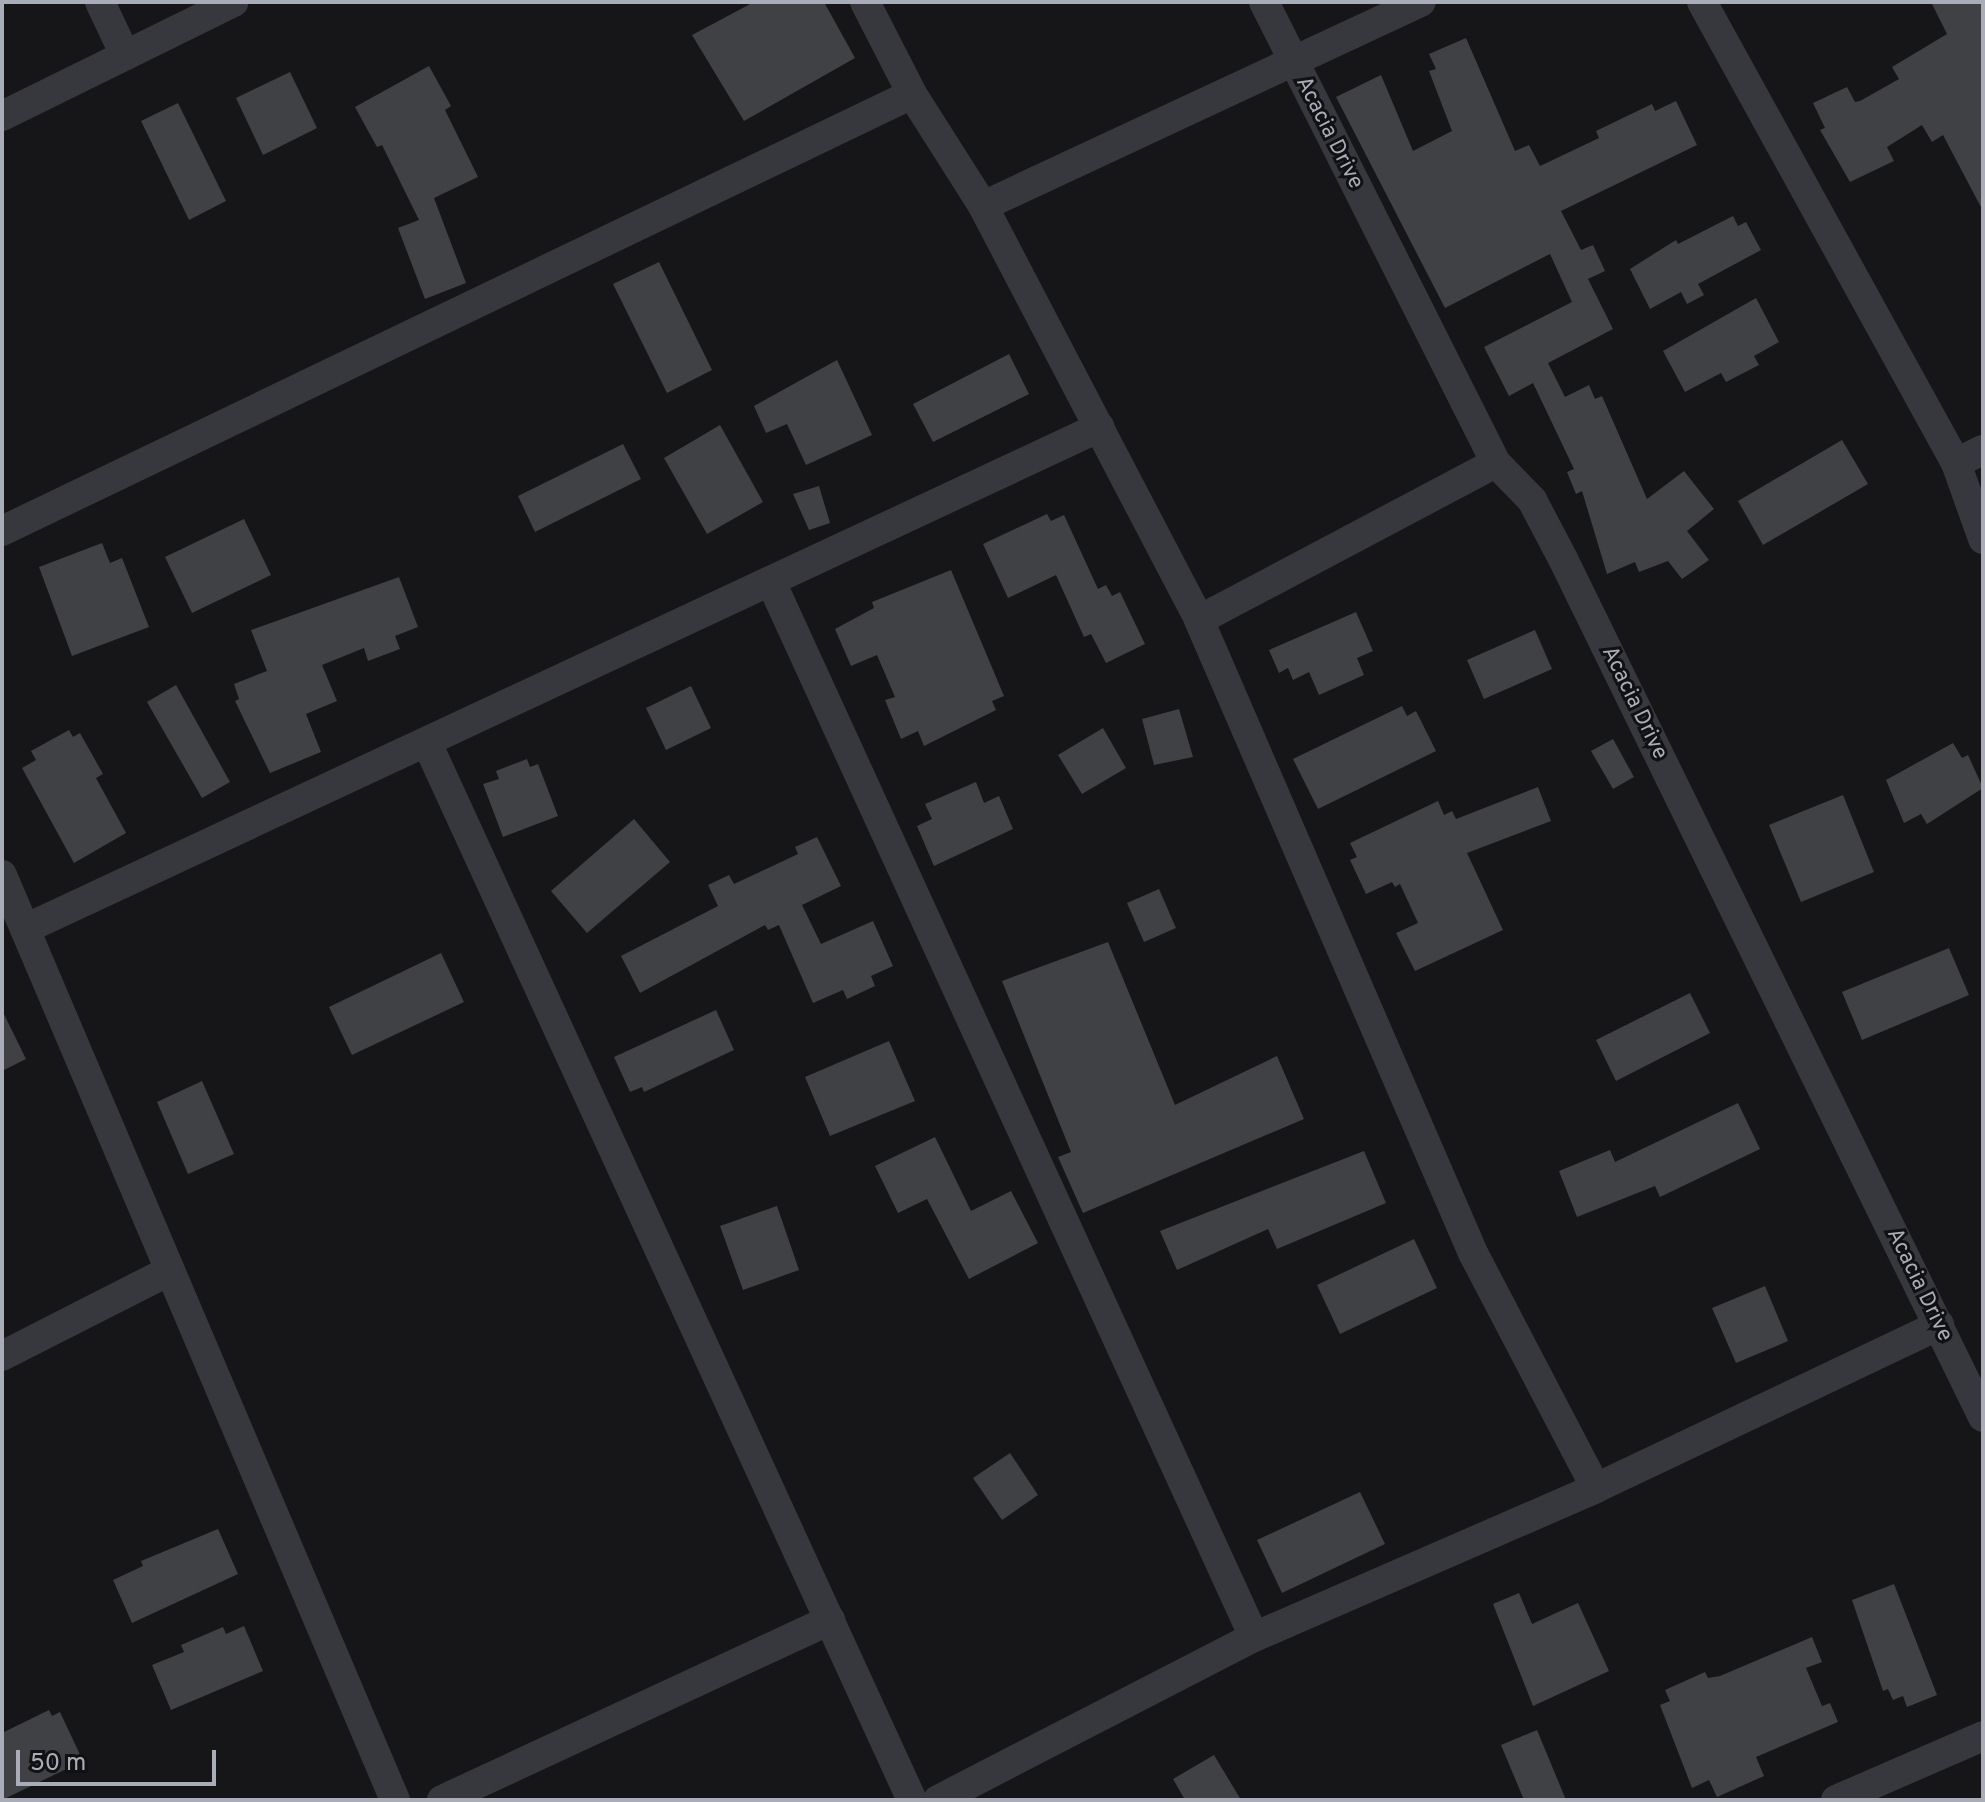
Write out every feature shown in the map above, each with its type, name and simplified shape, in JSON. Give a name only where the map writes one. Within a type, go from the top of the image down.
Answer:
[{"type":"street","points":[[100,2],[125,55]]},
{"type":"street","points":[[2,116],[234,2]]},
{"type":"street","points":[[865,2],[912,94],[983,206],[1199,620],[1473,1253],[1596,1488]]},
{"type":"street","name":"Acacia Drive","points":[[1264,2],[1496,463],[1532,500],[1563,559],[1983,1417]]},
{"type":"street","points":[[983,206],[1421,2]]},
{"type":"street","points":[[1702,2],[1956,463],[1983,539]]},
{"type":"street","points":[[2,531],[912,94]]},
{"type":"street","points":[[25,929],[428,745],[1100,427]]},
{"type":"street","points":[[1956,463],[1983,450]]},
{"type":"street","points":[[1199,620],[1496,463]]},
{"type":"street","points":[[772,584],[1254,1637]]},
{"type":"street","points":[[428,745],[912,1800]]},
{"type":"street","points":[[2,875],[167,1272],[395,1800]]},
{"type":"street","points":[[2,1356],[167,1272]]},
{"type":"street","points":[[938,1800],[1254,1637],[1596,1488],[1939,1325]]},
{"type":"street","points":[[442,1800],[830,1620]]},
{"type":"street","points":[[1836,1800],[1983,1736]]},
{"type":"building","points":[[754,2],[824,2],[855,58],[744,121],[692,35]]},
{"type":"building","points":[[1931,2],[1983,2],[1983,211],[1943,135],[1932,142],[1922,125],[1887,147],[1894,161],[1850,182],[1820,130],[1825,128],[1813,103],[1847,87],[1855,102],[1860,101],[1899,79],[1892,67],[1947,34]]},
{"type":"building","points":[[1466,38],[1515,151],[1529,145],[1540,166],[1599,138],[1596,131],[1652,104],[1655,111],[1676,101],[1697,145],[1561,211],[1581,250],[1593,245],[1605,271],[1588,279],[1613,329],[1548,363],[1565,397],[1589,385],[1595,399],[1602,396],[1647,499],[1684,471],[1714,509],[1687,531],[1709,560],[1682,579],[1668,561],[1639,572],[1635,562],[1607,574],[1582,491],[1576,494],[1567,472],[1574,469],[1533,383],[1509,396],[1484,347],[1572,302],[1550,254],[1445,308],[1336,97],[1381,75],[1413,151],[1452,131],[1429,71],[1436,69],[1429,54]]},
{"type":"building","points":[[429,66],[451,106],[445,110],[478,177],[434,198],[466,283],[425,299],[398,228],[419,220],[382,145],[377,147],[355,107]]},
{"type":"building","points":[[290,72],[317,128],[263,155],[236,98]]},
{"type":"building","points":[[178,103],[226,201],[189,220],[141,121]]},
{"type":"building","points":[[1733,216],[1738,226],[1746,222],[1761,250],[1698,284],[1704,295],[1687,304],[1681,292],[1650,309],[1630,269],[1676,240],[1678,244]]},
{"type":"building","points":[[659,262],[712,370],[667,393],[613,284]]},
{"type":"building","points":[[1756,298],[1779,342],[1754,356],[1759,365],[1726,382],[1721,373],[1685,392],[1663,351]]},
{"type":"building","points":[[1009,354],[1029,394],[933,442],[913,404]]},
{"type":"building","points":[[837,360],[872,435],[806,465],[787,424],[766,433],[754,406]]},
{"type":"building","points":[[720,425],[763,502],[707,534],[664,458]]},
{"type":"building","points":[[1842,440],[1868,484],[1763,545],[1738,501]]},
{"type":"building","points":[[623,444],[641,479],[535,532],[518,496]]},
{"type":"building","points":[[819,486],[830,523],[809,530],[793,494]]},
{"type":"building","points":[[1047,514],[1051,521],[1064,515],[1098,589],[1106,585],[1112,596],[1120,592],[1145,644],[1106,663],[1091,634],[1084,637],[1056,575],[1008,598],[983,544]]},
{"type":"building","points":[[244,519],[271,575],[192,613],[165,557]]},
{"type":"building","points":[[102,543],[110,563],[122,558],[149,627],[72,656],[39,567]]},
{"type":"building","points":[[951,570],[1004,696],[992,701],[996,710],[924,746],[918,731],[901,739],[885,700],[895,697],[877,655],[851,666],[835,629],[874,608],[872,602]]},
{"type":"building","points":[[399,577],[418,627],[395,636],[400,649],[368,661],[364,648],[322,665],[337,701],[306,714],[321,752],[270,773],[235,701],[239,699],[234,684],[267,671],[251,630]]},
{"type":"building","points":[[1356,612],[1373,651],[1357,658],[1364,675],[1319,695],[1309,672],[1293,680],[1288,668],[1279,673],[1269,650]]},
{"type":"building","points":[[1535,630],[1552,669],[1484,699],[1467,660]]},
{"type":"building","points":[[176,685],[230,782],[202,798],[147,702]]},
{"type":"building","points":[[691,686],[711,728],[666,750],[646,708]]},
{"type":"building","points":[[1402,706],[1407,716],[1416,711],[1436,751],[1318,809],[1293,759]]},
{"type":"building","points":[[1179,709],[1193,757],[1154,765],[1142,719]]},
{"type":"building","points":[[1103,728],[1126,768],[1082,794],[1058,755]]},
{"type":"building","points":[[69,730],[73,737],[80,733],[103,774],[96,778],[126,833],[74,863],[22,768],[36,760],[31,751]]},
{"type":"building","points":[[1613,739],[1634,777],[1613,789],[1591,751]]},
{"type":"building","points":[[1953,743],[1962,758],[1968,755],[1983,788],[1927,824],[1921,814],[1904,823],[1886,780]]},
{"type":"building","points":[[527,759],[530,767],[538,764],[558,816],[503,837],[483,784],[499,779],[496,771]]},
{"type":"building","points":[[976,782],[984,803],[999,796],[1013,829],[934,866],[917,826],[932,819],[925,804]]},
{"type":"building","points":[[1538,787],[1551,821],[1467,853],[1503,930],[1415,971],[1396,933],[1418,923],[1400,884],[1395,887],[1392,882],[1366,894],[1350,860],[1357,857],[1350,843],[1438,801],[1444,815],[1452,811],[1456,819]]},
{"type":"building","points":[[1843,795],[1874,872],[1801,902],[1769,825]]},
{"type":"building","points":[[634,819],[670,862],[587,933],[551,891]]},
{"type":"building","points":[[817,837],[841,886],[802,905],[821,944],[873,921],[893,966],[871,976],[875,986],[847,999],[843,990],[813,1003],[779,925],[768,930],[765,925],[640,993],[621,956],[718,906],[708,885],[729,875],[734,884],[798,854],[795,847]]},
{"type":"building","points":[[1159,889],[1176,928],[1144,942],[1127,903]]},
{"type":"building","points":[[1108,942],[1175,1105],[1277,1056],[1304,1119],[1083,1213],[1058,1157],[1071,1152],[1002,981]]},
{"type":"building","points":[[1949,948],[1969,995],[1862,1040],[1842,992]]},
{"type":"building","points":[[441,953],[464,1002],[352,1055],[329,1007]]},
{"type":"building","points":[[1690,993],[1710,1033],[1616,1081],[1596,1040]]},
{"type":"building","points":[[2,1010],[26,1059],[2,1071]]},
{"type":"building","points":[[716,1010],[734,1050],[644,1092],[642,1087],[630,1092],[614,1057]]},
{"type":"building","points":[[889,1041],[915,1101],[830,1136],[805,1077]]},
{"type":"building","points":[[202,1081],[234,1154],[188,1174],[157,1102]]},
{"type":"building","points":[[1738,1103],[1760,1149],[1660,1197],[1655,1186],[1577,1217],[1559,1171],[1610,1150],[1615,1162]]},
{"type":"building","points":[[935,1137],[971,1211],[1011,1191],[1038,1243],[969,1279],[927,1199],[898,1213],[875,1166]]},
{"type":"building","points":[[1364,1151],[1386,1203],[1277,1249],[1268,1229],[1177,1270],[1160,1231]]},
{"type":"building","points":[[777,1206],[799,1270],[743,1290],[720,1226]]},
{"type":"building","points":[[1414,1239],[1437,1288],[1340,1334],[1317,1285]]},
{"type":"building","points":[[1765,1286],[1788,1341],[1736,1363],[1712,1308]]},
{"type":"building","points":[[1010,1453],[1038,1495],[1002,1520],[973,1478]]},
{"type":"building","points":[[1360,1492],[1385,1544],[1282,1593],[1257,1540]]},
{"type":"building","points":[[218,1529],[238,1574],[132,1623],[113,1580],[143,1566],[141,1561]]},
{"type":"building","points":[[1894,1584],[1937,1695],[1907,1707],[1903,1696],[1893,1700],[1888,1689],[1883,1691],[1852,1600]]},
{"type":"building","points":[[1519,1593],[1532,1624],[1578,1603],[1609,1671],[1533,1706],[1493,1604]]},
{"type":"building","points":[[244,1626],[263,1671],[171,1710],[152,1665],[184,1652],[181,1645],[223,1627],[226,1634]]},
{"type":"building","points":[[1812,1637],[1822,1662],[1806,1668],[1822,1706],[1830,1703],[1838,1722],[1756,1757],[1764,1776],[1717,1797],[1709,1780],[1692,1788],[1660,1705],[1670,1701],[1665,1690],[1705,1672],[1708,1678],[1720,1676]]},
{"type":"building","points":[[49,1710],[52,1716],[60,1712],[83,1761],[2,1800],[2,1733]]},
{"type":"building","points":[[1537,1730],[1566,1800],[1524,1800],[1501,1745]]},
{"type":"building","points":[[1214,1755],[1241,1800],[1185,1800],[1173,1779]]}]
